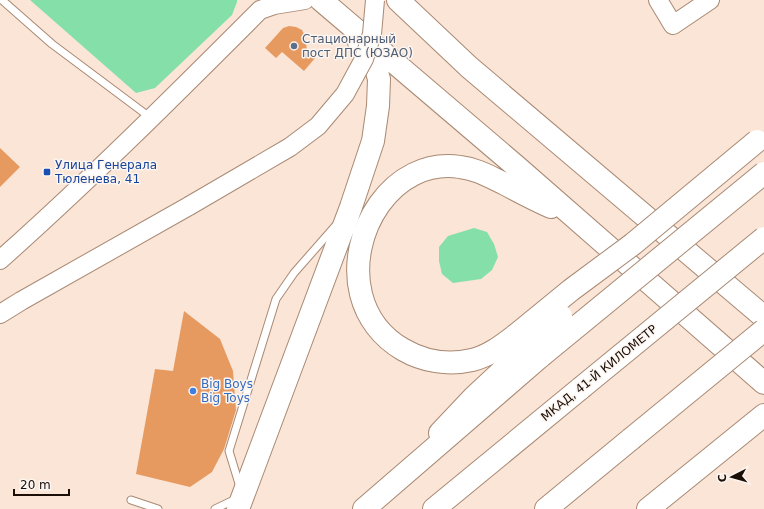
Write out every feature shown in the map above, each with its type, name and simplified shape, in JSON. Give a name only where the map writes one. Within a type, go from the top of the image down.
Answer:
[{"type":"main road","points":[[321,0],[340,18],[579,221],[764,383]]},
{"type":"main road","points":[[403,2],[469,67],[764,317]]},
{"type":"main road","points":[[240,502],[351,208],[373,141],[378,106],[379,79],[374,62],[340,18]]},
{"type":"main road","points":[[364,509],[404,473],[529,346],[571,290],[633,244],[761,139]]},
{"type":"main road","points":[[579,221],[488,174],[473,169],[458,167],[428,169],[407,178],[388,192],[378,204],[371,217],[361,248],[358,264],[358,279],[361,295],[374,324],[385,336],[397,346],[426,360],[457,362],[488,354],[502,346],[529,346],[764,173]]},
{"type":"main road","name":"МКАД, 41-Й КИЛОМЕТР","points":[[434,509],[764,238]]},
{"type":"main road","points":[[546,509],[764,330]]},
{"type":"main road","points":[[648,509],[764,414]]},
{"type":"street","points":[[0,260],[70,196],[151,118],[261,5],[274,5],[305,0]]},
{"type":"street","points":[[0,314],[290,148],[318,126],[345,94],[364,58],[372,34],[375,0]]},
{"type":"street","points":[[658,0],[673,25],[710,0]]},
{"type":"lane","points":[[2,0],[52,44],[151,118]]},
{"type":"lane","points":[[215,509],[240,502],[229,451],[276,299],[294,273],[351,208]]},
{"type":"lane","points":[[0,319],[21,301]]},
{"type":"lane","points":[[131,500],[158,509]]},
{"type":"green space","points":[[30,0],[237,0],[237,2],[232,15],[155,88],[136,93]]},
{"type":"green space","points":[[474,228],[487,232],[494,244],[498,257],[492,270],[481,279],[453,283],[442,274],[439,261],[439,247],[448,236]]},
{"type":"building","points":[[289,26],[302,30],[305,36],[307,50],[316,57],[304,71],[282,52],[276,58],[265,48],[283,28]]},
{"type":"building","points":[[0,148],[20,167],[0,187]]},
{"type":"building","name":"Big Boys Big Toys","points":[[184,311],[220,339],[233,371],[236,410],[224,449],[212,472],[190,487],[136,474],[155,369],[173,371]]},
{"type":"place","name":"Стационарный пост ДПС (ЮЗАО)","points":[[294,46]]},
{"type":"place","name":"Улица Генерала Тюленева, 41","points":[[47,172]]},
{"type":"place","name":"Big Boys Big Toys","points":[[193,391]]}]
